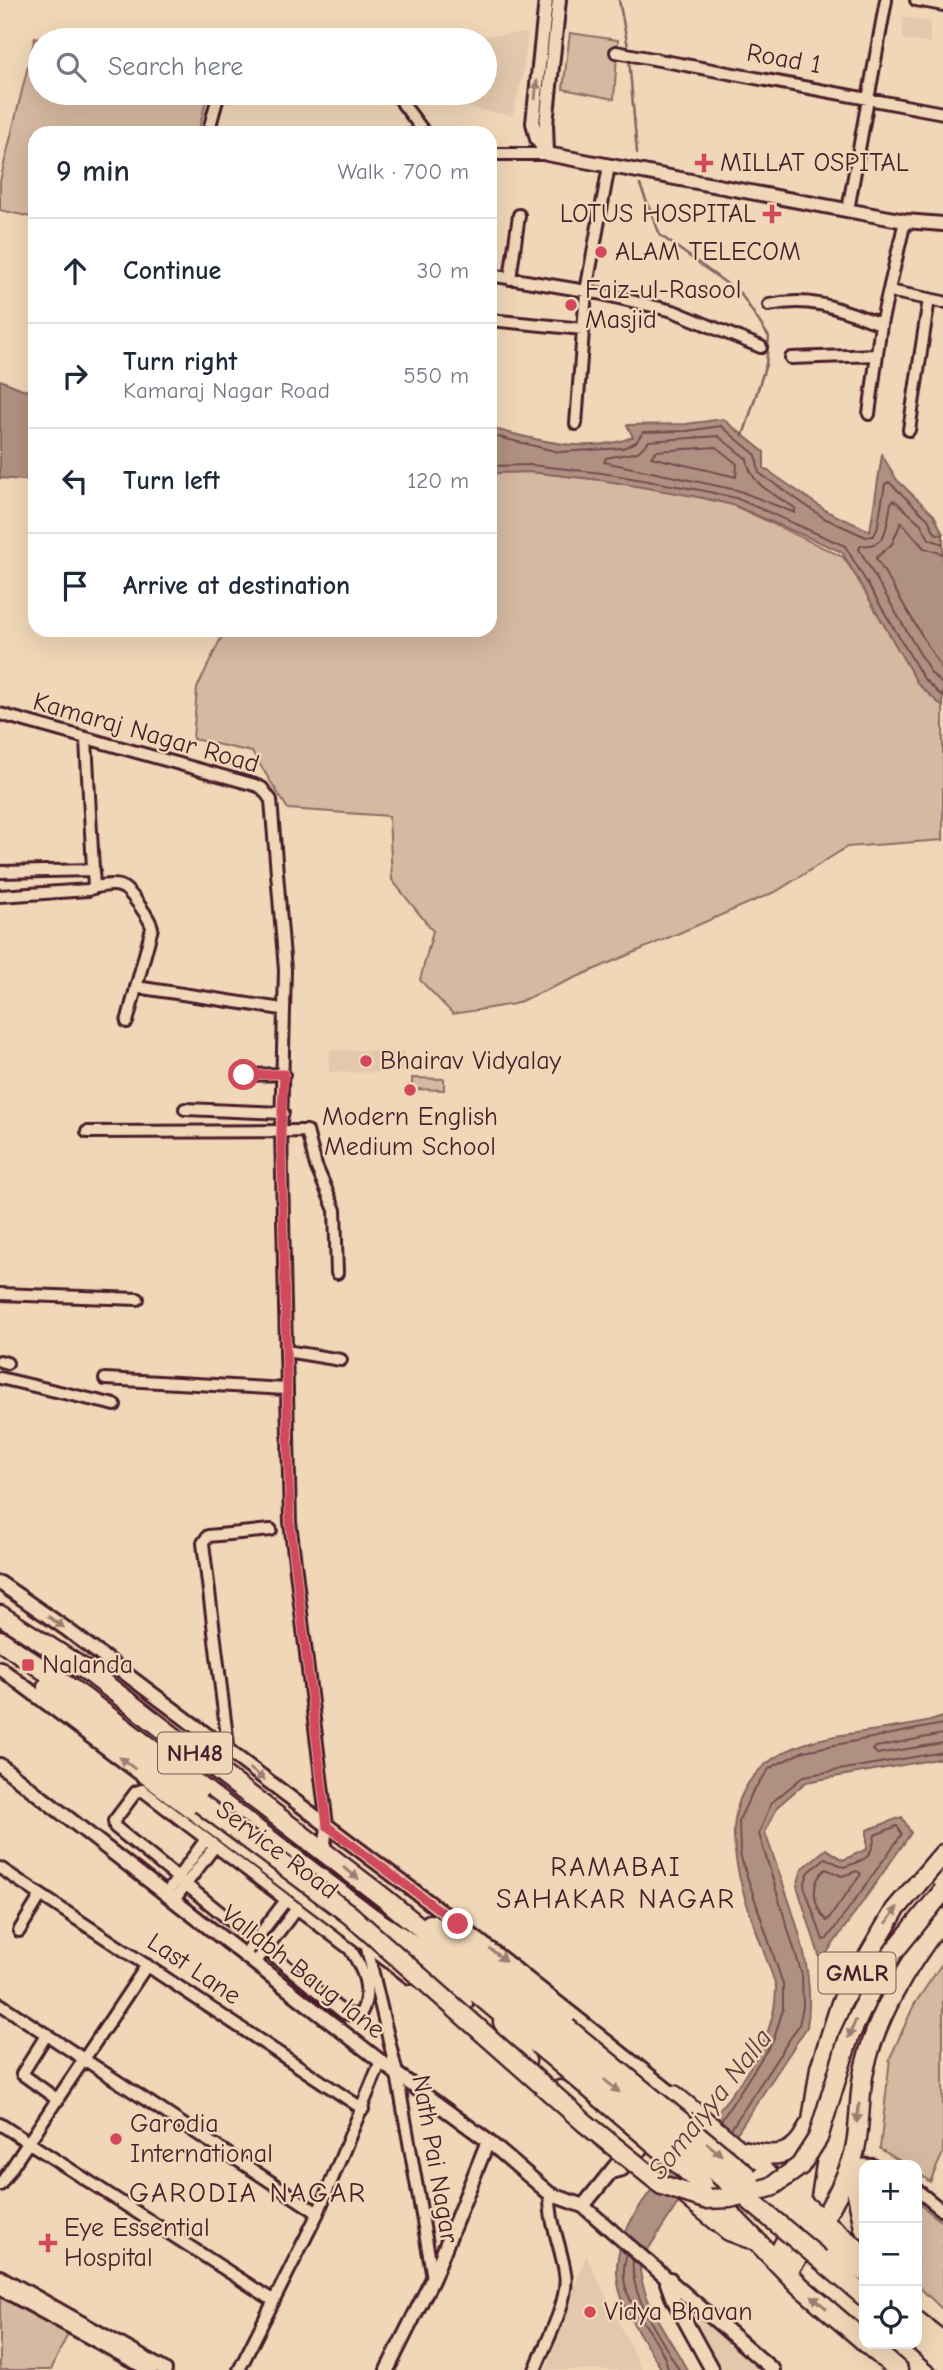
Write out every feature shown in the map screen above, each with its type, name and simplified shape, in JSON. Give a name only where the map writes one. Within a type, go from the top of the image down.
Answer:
[{"type":"highway","name":"NH48","points":[[0,1615],[93,1675],[384,1898],[460,1940],[756,2242],[859,2336]]},
{"type":"highway","name":"NH48","points":[[0,1640],[83,1697],[372,1917],[442,1964],[496,2010],[558,2041],[859,2292]]},
{"type":"highway","points":[[0,1645],[19,1667],[349,1914],[585,2123],[662,2185],[705,2199],[730,2198],[771,2187],[800,2166],[818,2138],[849,2037],[877,1977],[895,1950],[943,1891]]},
{"type":"highway","name":"GMLR","points":[[781,2266],[799,2210],[820,2067],[841,2003],[895,1910],[943,1854]]},
{"type":"highway","points":[[372,1917],[497,2037],[729,2231],[756,2242]]},
{"type":"highway","name":"GMLR","points":[[781,2266],[819,2227],[851,2164],[863,2077],[872,2043],[906,1974],[943,1918]]},
{"type":"highway","points":[[496,2010],[526,2061]]},
{"type":"highway","points":[[558,2041],[799,2210]]},
{"type":"highway","points":[[678,2099],[739,2149],[859,2267]]},
{"type":"highway","points":[[739,2149],[765,2156],[786,2154],[803,2138],[814,2113]]},
{"type":"highway","points":[[851,2164],[863,2223]]},
{"type":"highway","points":[[819,2227],[859,2252]]},
{"type":"highway","points":[[820,2259],[859,2280]]},
{"type":"highway","points":[[922,2315],[943,2331]]},
{"type":"highway","points":[[922,2325],[943,2343]]},
{"type":"highway","points":[[922,2344],[943,2362]]},
{"type":"highway","name":"NH48","points":[[874,2349],[898,2370]]},
{"type":"street","points":[[546,0],[533,123],[537,139],[547,154]]},
{"type":"street","points":[[547,154],[546,124],[559,0]]},
{"type":"street","points":[[848,210],[886,0]]},
{"type":"street","points":[[916,0],[937,3]]},
{"type":"street","name":"Road 1","points":[[616,52],[943,113]]},
{"type":"street","points":[[210,126],[216,105]]},
{"type":"street","points":[[403,105],[419,126]]},
{"type":"street","points":[[497,154],[547,154],[905,221],[943,224]]},
{"type":"street","points":[[576,425],[586,291],[609,166]]},
{"type":"street","points":[[510,279],[519,215]]},
{"type":"street","points":[[869,414],[881,324],[905,221]]},
{"type":"street","points":[[497,276],[586,291],[673,312],[761,347]]},
{"type":"street","points":[[889,291],[943,302]]},
{"type":"street","points":[[909,430],[929,299]]},
{"type":"street","points":[[769,305],[814,301],[881,324]]},
{"type":"street","points":[[497,321],[583,330]]},
{"type":"street","points":[[791,358],[877,355]]},
{"type":"street","name":"Kamaraj Nagar Road","points":[[0,714],[255,785],[267,793],[271,800],[285,970],[281,1131],[290,1522],[327,1826],[324,1852]]},
{"type":"street","points":[[86,740],[94,887]]},
{"type":"street","points":[[0,872],[94,870]]},
{"type":"street","points":[[0,896],[122,887],[151,923],[151,934],[127,1023]]},
{"type":"street","points":[[136,987],[282,1009]]},
{"type":"street","points":[[245,1070],[244,1075],[284,1074]]},
{"type":"street","points":[[185,1109],[283,1113]]},
{"type":"street","points":[[87,1132],[303,1129],[309,1134],[312,1155],[335,1210],[337,1273]]},
{"type":"street","points":[[0,1294],[138,1299]]},
{"type":"street","points":[[286,1351],[341,1360]]},
{"type":"street","points":[[0,1378],[115,1405]]},
{"type":"street","points":[[105,1379],[286,1389]]},
{"type":"street","points":[[229,1753],[203,1543],[208,1536],[271,1530]]},
{"type":"street","points":[[0,1583],[458,1924],[678,2099],[583,2206],[772,2370]]},
{"type":"street","name":"Service Road","points":[[0,1668],[367,1948],[497,2037]]},
{"type":"street","name":"Vallabh Baug lane","points":[[0,1765],[397,2074],[488,2141],[550,2194],[583,2206]]},
{"type":"street","points":[[142,1790],[350,1949],[365,1977],[367,1992],[360,2012],[353,2015],[344,2013],[120,1831],[114,1821],[136,1791],[142,1790]]},
{"type":"street","points":[[107,1848],[120,1831]]},
{"type":"street","points":[[170,1897],[211,1842]]},
{"type":"street","name":"Last Lane","points":[[0,1868],[363,2109]]},
{"type":"street","points":[[19,1931],[41,1895]]},
{"type":"street","points":[[250,1959],[256,1940],[286,1900]]},
{"type":"street","points":[[250,1959],[266,1948],[297,1908]]},
{"type":"street","name":"Nath Pai Nagar","points":[[367,1948],[397,2074],[433,2278],[387,2370]]},
{"type":"street","points":[[0,2185],[147,1965]]},
{"type":"street","points":[[319,2013],[329,2000]]},
{"type":"street","points":[[0,2004],[318,2213]]},
{"type":"street","points":[[47,2034],[22,2074],[58,2099]]},
{"type":"street","points":[[239,2370],[318,2213],[381,2061]]},
{"type":"street","points":[[0,2124],[274,2301]]},
{"type":"street","points":[[433,2278],[488,2141]]},
{"type":"street","points":[[851,2164],[859,2164]]},
{"type":"street","points":[[534,2370],[565,2292],[566,2274],[549,2216],[550,2194]]},
{"type":"street","points":[[922,2194],[943,2211]]},
{"type":"street","points":[[0,2277],[165,2370]]},
{"type":"street","points":[[670,2279],[667,2283],[672,2297],[712,2370]]},
{"type":"street","points":[[0,2288],[150,2370]]},
{"type":"shaded area","points":[[903,17],[930,22],[930,44],[903,39]]},
{"type":"shaded area","points":[[528,33],[522,79],[512,116],[458,105],[497,105],[497,35]]},
{"type":"shaded area","points":[[570,33],[618,40],[614,99],[563,89]]},
{"type":"shaded area","points":[[28,66],[28,105],[205,105],[200,126],[28,126],[28,216],[0,210],[0,181]]},
{"type":"shaded area","points":[[531,472],[646,485],[733,505],[843,557],[927,680],[943,697],[943,840],[847,847],[777,891],[514,1004],[453,1014],[420,980],[433,931],[392,880],[389,816],[288,809],[252,752],[193,739],[197,688],[222,637],[497,637],[497,473]]},
{"type":"shaded area","name":"Bhairav Vidyalay","points":[[330,1050],[404,1051],[403,1073],[329,1072]]},
{"type":"shaded area","points":[[412,1078],[444,1079],[444,1090],[412,1089]]},
{"type":"shaded area","points":[[943,1962],[943,2153],[930,2182],[922,2176],[922,2160],[899,2160],[880,2149],[890,2058],[914,2005]]},
{"type":"shaded area","points":[[922,2206],[943,2223],[943,2310],[922,2290]]},
{"type":"shaded area","name":"Vidya Bhavan","points":[[586,2255],[642,2370],[546,2370]]},
{"type":"shaded area","points":[[679,2292],[761,2370],[720,2370],[676,2296]]},
{"type":"shaded area","points":[[0,2295],[70,2329],[51,2370],[0,2370]]},
{"type":"water","points":[[0,380],[28,391],[28,480],[0,478]]},
{"type":"water","points":[[723,419],[764,452],[764,468],[828,512],[870,531],[882,455],[897,480],[934,515],[943,534],[943,707],[918,684],[842,552],[733,505],[699,497],[601,480],[531,472],[497,473],[497,430],[562,444],[598,445],[633,437],[627,425],[686,424]]},
{"type":"water","points":[[943,1717],[943,1758],[806,1782],[778,1806],[765,1832],[804,1953],[808,1977],[807,2027],[739,2130],[676,2206],[640,2262],[644,2290],[650,2304],[687,2370],[662,2370],[622,2300],[617,2274],[622,2240],[640,2206],[725,2102],[751,2065],[770,2027],[776,1986],[741,1885],[735,1851],[735,1819],[744,1789],[766,1764],[801,1745]]},
{"type":"water","points":[[902,1817],[911,1833],[821,1961],[797,1886],[802,1869],[826,1849],[843,1860],[867,1849],[867,1830]]},
{"type":"waterway","points":[[619,0],[629,52]]},
{"type":"waterway","points":[[629,58],[637,153]]},
{"type":"waterway","points":[[640,185],[660,235],[741,294],[769,337],[766,364],[743,436]]},
{"type":"place","name":"MILLAT OSPITAL","points":[[704,163]]},
{"type":"place","name":"LOTUS HOSPITAL","points":[[772,214]]},
{"type":"place","name":"ALAM TELECOM","points":[[601,252]]},
{"type":"place","name":"Faiz-ul-Rasool Masjid","points":[[571,305]]},
{"type":"place","name":"Bhairav Vidyalay","points":[[366,1061]]},
{"type":"place","name":"Modern English Medium School","points":[[410,1090]]},
{"type":"place","name":"Nalanda","points":[[28,1665]]},
{"type":"place","name":"Garodia International","points":[[116,2139]]},
{"type":"place","name":"Eye Essential Hospital","points":[[48,2243]]},
{"type":"place","name":"Vidya Bhavan","points":[[590,2312]]},
{"type":"district","name":"RAMABAI SAHAKAR NAGAR","points":[[616,1883]]},
{"type":"district","name":"GARODIA NAGAR","points":[[248,2193]]},
{"type":"route","points":[[244,1075],[284,1074],[281,1131],[290,1522],[327,1826],[458,1924]]},
{"type":"water label","name":"Somaiyya Nalla","points":[[710,2104]]}]
